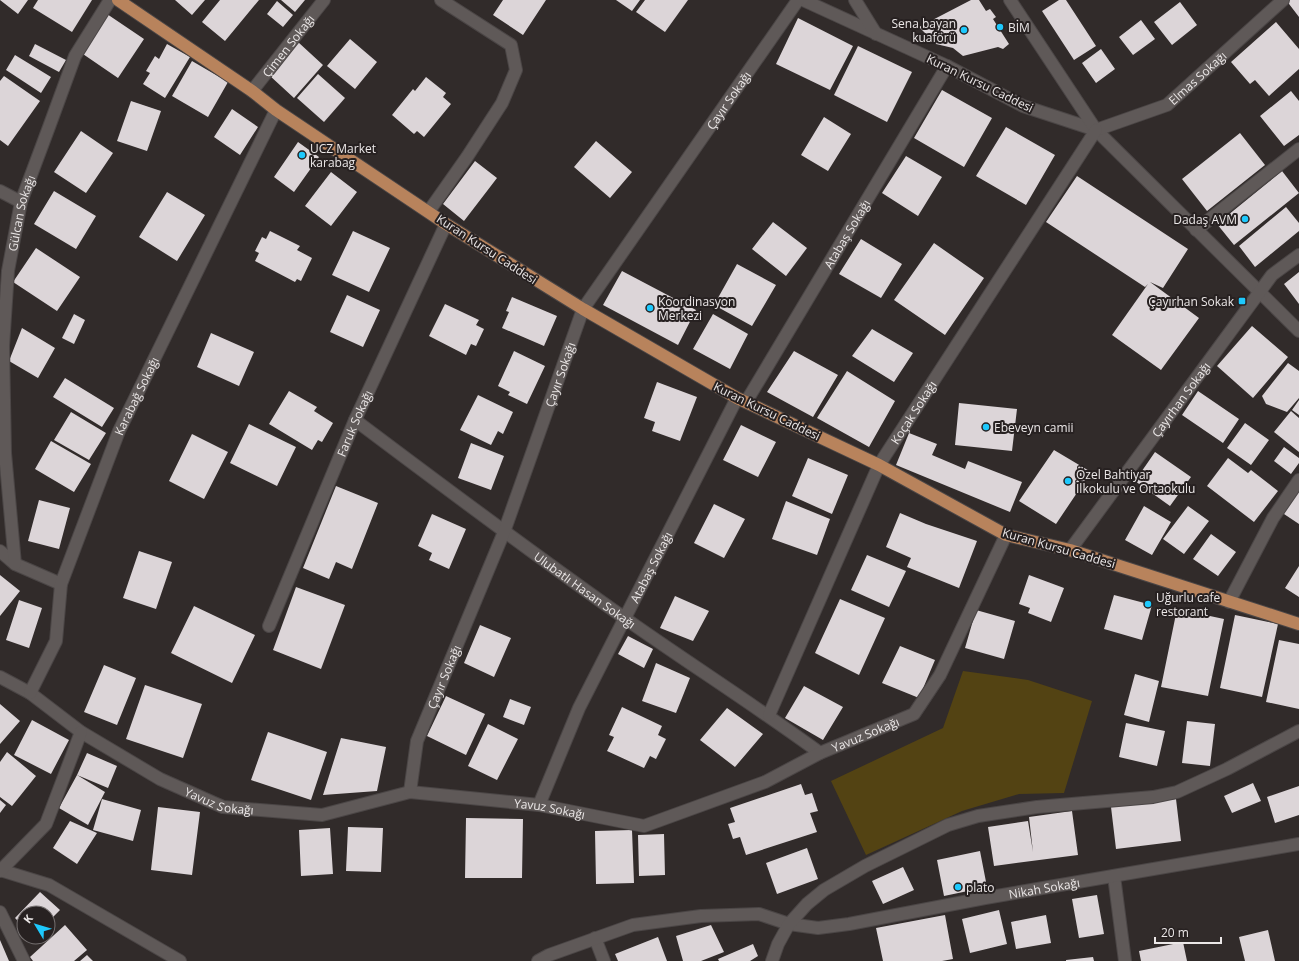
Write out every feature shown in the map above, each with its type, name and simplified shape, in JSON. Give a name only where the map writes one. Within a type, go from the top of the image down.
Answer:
[{"type":"main road","name":"Kuran Kursu Caddesi","points":[[118,0],[252,91],[276,110],[446,224],[583,309],[741,400],[879,465],[1006,535],[1070,550],[1299,624]]},
{"type":"street","name":"Gülcan Sokağı","points":[[15,564],[5,453],[3,346],[8,271],[21,202],[75,56],[110,0]]},
{"type":"street","name":"Çimen Sokağı","points":[[252,91],[324,0]]},
{"type":"street","points":[[428,211],[467,157],[502,103],[516,70],[511,45],[441,0]]},
{"type":"street","name":"Çayır Sokağı","points":[[410,792],[417,741],[504,532],[583,309],[798,0]]},
{"type":"street","name":"Kuran Kursu Caddesi","points":[[803,0],[947,66],[1023,106],[1096,130],[1299,331]]},
{"type":"street","points":[[855,0],[876,34]]},
{"type":"street","points":[[1010,0],[1096,130]]},
{"type":"street","name":"Elmas Sokağı","points":[[1096,130],[1167,105],[1283,0]]},
{"type":"street","name":"Atabaş Sokağı","points":[[539,805],[579,708],[624,618],[741,400],[947,66]]},
{"type":"street","name":"Karabağ Sokağı","points":[[30,693],[56,641],[61,584],[119,430],[276,110]]},
{"type":"street","name":"Koçak Sokağı","points":[[769,716],[879,465],[1096,130]]},
{"type":"street","points":[[1196,230],[1299,149]]},
{"type":"street","points":[[0,191],[21,202]]},
{"type":"street","name":"Faruk Sokağı","points":[[269,626],[355,420],[446,224]]},
{"type":"street","name":"Çayırhan Sokağı","points":[[1070,550],[1259,291],[1272,275],[1299,255]]},
{"type":"street","name":"Ulubatlı Hasan Sokağı","points":[[355,420],[504,532],[624,618],[769,716],[820,753]]},
{"type":"street","points":[[1229,602],[1273,518],[1299,480]]},
{"type":"street","name":"Yavuz Sokağı","points":[[0,677],[30,693],[81,732],[160,778],[223,807],[322,815],[410,792],[539,805],[644,826],[765,782],[820,753],[914,714],[940,675],[1006,535]]},
{"type":"street","points":[[0,551],[15,564],[61,584]]},
{"type":"street","points":[[81,732],[46,824],[0,871],[49,885],[180,961]]},
{"type":"street","points":[[772,961],[778,944],[789,924],[807,904],[824,890],[865,866],[948,825],[978,816],[1037,807],[1153,797],[1177,792],[1227,769],[1299,732]]},
{"type":"street","name":"Nikah Sokağı","points":[[538,961],[549,955],[633,925],[701,916],[759,914],[789,924],[818,928],[850,924],[1299,844]]},
{"type":"street","points":[[1114,876],[1126,961]]},
{"type":"street","points":[[0,912],[24,961]]},
{"type":"street","points":[[595,938],[604,961]]},
{"type":"shaded area","points":[[963,671],[1028,680],[1092,701],[1064,793],[1019,794],[962,811],[866,855],[831,781],[943,728]]},
{"type":"building","points":[[0,0],[28,0],[18,14]]},
{"type":"building","points":[[38,0],[92,0],[72,32],[33,8]]},
{"type":"building","points":[[175,0],[205,0],[192,15]]},
{"type":"building","points":[[220,0],[259,0],[225,41],[202,22]]},
{"type":"building","points":[[281,0],[305,0],[295,12]]},
{"type":"building","points":[[503,0],[546,0],[523,35],[493,15]]},
{"type":"building","points":[[616,0],[640,0],[632,11]]},
{"type":"building","points":[[645,0],[688,0],[665,32],[636,12]]},
{"type":"building","points":[[971,0],[979,0],[986,11],[990,9],[996,17],[993,19],[1009,44],[1003,49],[998,47],[963,56],[953,48],[936,44],[919,27]]},
{"type":"building","points":[[1059,0],[1066,0],[1096,46],[1074,60],[1042,11]]},
{"type":"building","points":[[1286,0],[1299,0],[1299,17]]},
{"type":"building","points":[[277,1],[293,15],[283,27],[267,14]]},
{"type":"building","points":[[1180,2],[1197,25],[1172,45],[1154,22]]},
{"type":"building","points":[[107,14],[144,39],[118,78],[80,52]]},
{"type":"building","points":[[798,18],[853,46],[830,90],[776,64]]},
{"type":"building","points":[[1141,20],[1155,39],[1133,55],[1119,37]]},
{"type":"building","points":[[1276,22],[1299,49],[1299,69],[1269,96],[1255,80],[1250,84],[1231,62]]},
{"type":"building","points":[[350,39],[377,62],[355,89],[327,66]]},
{"type":"building","points":[[298,42],[323,65],[294,98],[269,75]]},
{"type":"building","points":[[35,44],[66,60],[59,72],[29,56]]},
{"type":"building","points":[[167,44],[190,57],[165,98],[143,84],[150,73],[146,71],[155,56],[159,59]]},
{"type":"building","points":[[858,46],[912,72],[887,122],[834,95]]},
{"type":"building","points":[[1101,49],[1115,69],[1096,83],[1082,63]]},
{"type":"building","points":[[15,55],[51,77],[41,93],[6,70]]},
{"type":"building","points":[[192,61],[228,82],[208,117],[172,96]]},
{"type":"building","points":[[318,74],[345,98],[324,122],[297,98]]},
{"type":"building","points":[[4,76],[40,101],[8,146],[0,140],[0,81]]},
{"type":"building","points":[[426,77],[446,93],[443,97],[451,104],[424,137],[417,131],[414,134],[392,115],[413,89],[415,91]]},
{"type":"building","points":[[942,90],[992,118],[964,167],[914,138]]},
{"type":"building","points":[[1291,91],[1299,101],[1299,135],[1284,146],[1260,116]]},
{"type":"building","points":[[131,101],[161,111],[147,151],[117,141]]},
{"type":"building","points":[[232,109],[258,127],[240,155],[214,137]]},
{"type":"building","points":[[824,117],[851,134],[828,171],[801,155]]},
{"type":"building","points":[[1006,127],[1055,155],[1026,205],[976,176]]},
{"type":"building","points":[[81,131],[113,153],[86,193],[54,172]]},
{"type":"building","points":[[1240,133],[1265,165],[1207,211],[1182,179]]},
{"type":"building","points":[[596,141],[632,172],[610,198],[574,167]]},
{"type":"building","points":[[298,142],[319,157],[294,192],[274,177]]},
{"type":"building","points":[[906,156],[942,177],[918,216],[882,193]]},
{"type":"building","points":[[475,161],[497,178],[464,221],[443,204]]},
{"type":"building","points":[[1282,171],[1299,193],[1234,245],[1217,224]]},
{"type":"building","points":[[331,172],[357,192],[331,226],[305,206]]},
{"type":"building","points":[[1077,176],[1188,249],[1163,288],[1150,282],[1199,318],[1161,370],[1112,335],[1148,284],[1145,287],[1046,222]]},
{"type":"building","points":[[54,191],[96,216],[76,249],[34,224]]},
{"type":"building","points":[[167,192],[205,215],[177,261],[139,237]]},
{"type":"building","points":[[1286,207],[1299,223],[1299,231],[1255,267],[1239,246]]},
{"type":"building","points":[[773,222],[807,248],[786,276],[752,249]]},
{"type":"building","points":[[270,231],[300,246],[297,250],[312,258],[301,281],[297,279],[295,282],[255,261],[259,253],[255,251],[262,237],[266,239]]},
{"type":"building","points":[[353,231],[390,248],[369,292],[332,275]]},
{"type":"building","points":[[861,239],[902,264],[881,298],[839,274]]},
{"type":"building","points":[[934,243],[984,278],[945,335],[894,300]]},
{"type":"building","points":[[36,248],[80,277],[57,311],[13,282]]},
{"type":"building","points":[[737,264],[776,285],[752,326],[714,305]]},
{"type":"building","name":"Koordinasyon Merkezi","points":[[622,271],[696,310],[678,345],[603,305]]},
{"type":"building","points":[[1299,272],[1299,304],[1284,284]]},
{"type":"building","points":[[347,295],[380,310],[363,347],[330,332]]},
{"type":"building","points":[[512,297],[557,316],[544,346],[502,328],[509,312],[506,311]]},
{"type":"building","points":[[445,304],[479,320],[476,325],[484,329],[476,346],[471,344],[466,355],[429,336]]},
{"type":"building","points":[[74,314],[85,320],[74,344],[62,338]]},
{"type":"building","points":[[713,314],[748,334],[730,369],[693,349]]},
{"type":"building","points":[[1252,326],[1288,357],[1253,398],[1217,366]]},
{"type":"building","points":[[22,328],[55,348],[38,378],[9,361]]},
{"type":"building","points":[[872,329],[913,353],[894,382],[852,356]]},
{"type":"building","points":[[211,333],[254,352],[239,386],[197,367]]},
{"type":"building","points":[[514,351],[545,366],[527,404],[508,395],[510,392],[498,386]]},
{"type":"building","points":[[794,351],[838,375],[813,417],[767,392]]},
{"type":"building","points":[[1288,363],[1299,371],[1299,398],[1287,412],[1266,404],[1262,396]]},
{"type":"building","points":[[847,371],[895,401],[869,447],[817,418]]},
{"type":"building","points":[[65,378],[114,408],[102,427],[53,397]]},
{"type":"building","points":[[657,382],[697,397],[680,441],[652,431],[655,422],[644,418]]},
{"type":"building","points":[[289,391],[317,407],[314,411],[333,423],[322,442],[318,440],[312,450],[269,424]]},
{"type":"building","points":[[1198,391],[1239,419],[1223,443],[1182,415]]},
{"type":"building","points":[[478,395],[513,412],[503,434],[498,431],[491,445],[460,430]]},
{"type":"building","points":[[1299,400],[1299,415],[1292,410]]},
{"type":"building","name":"Ebeveyn camii","points":[[959,403],[1017,409],[1012,451],[955,445]]},
{"type":"building","points":[[1291,411],[1299,418],[1299,452],[1274,432]]},
{"type":"building","points":[[71,412],[106,433],[89,460],[54,440]]},
{"type":"building","points":[[1245,423],[1269,440],[1251,465],[1227,448]]},
{"type":"building","points":[[249,424],[296,447],[277,486],[230,463]]},
{"type":"building","points":[[741,425],[776,442],[758,477],[723,460]]},
{"type":"building","points":[[909,433],[937,444],[932,455],[965,469],[968,461],[1022,482],[1010,512],[896,465]]},
{"type":"building","points":[[192,434],[228,452],[204,499],[169,481]]},
{"type":"building","points":[[51,441],[91,464],[74,492],[35,469]]},
{"type":"building","points":[[471,443],[504,456],[491,490],[458,478]]},
{"type":"building","points":[[1284,447],[1299,458],[1299,463],[1291,474],[1274,461]]},
{"type":"building","points":[[1054,450],[1091,472],[1056,524],[1019,501]]},
{"type":"building","points":[[1155,452],[1191,477],[1170,506],[1135,481]]},
{"type":"building","points":[[808,458],[848,475],[832,514],[792,496]]},
{"type":"building","points":[[1228,458],[1248,473],[1251,470],[1278,491],[1254,522],[1207,486]]},
{"type":"building","points":[[336,486],[378,503],[352,569],[336,562],[329,579],[303,568]]},
{"type":"building","points":[[1299,486],[1299,524],[1281,512]]},
{"type":"building","points":[[39,500],[70,508],[59,549],[28,541]]},
{"type":"building","points":[[786,501],[830,519],[817,555],[772,539]]},
{"type":"building","points":[[714,504],[745,519],[724,558],[694,543]]},
{"type":"building","points":[[1144,506],[1171,522],[1152,555],[1125,540]]},
{"type":"building","points":[[1188,506],[1209,521],[1184,554],[1163,539]]},
{"type":"building","points":[[900,513],[926,524],[977,541],[959,588],[907,567],[911,558],[886,547]]},
{"type":"building","points":[[432,514],[466,529],[449,569],[429,560],[432,553],[418,546]]},
{"type":"building","points":[[1211,534],[1236,552],[1218,576],[1193,559]]},
{"type":"building","points":[[139,551],[172,562],[156,609],[123,598]]},
{"type":"building","points":[[867,555],[906,571],[889,607],[851,590]]},
{"type":"building","points":[[1299,566],[1299,597],[1285,588]]},
{"type":"building","points":[[0,575],[20,591],[0,616]]},
{"type":"building","points":[[1029,575],[1064,588],[1051,622],[1028,613],[1030,608],[1019,604]]},
{"type":"building","points":[[296,587],[345,605],[321,669],[273,650]]},
{"type":"building","points":[[1114,595],[1152,605],[1142,640],[1104,629]]},
{"type":"building","points":[[675,596],[709,611],[693,641],[660,628]]},
{"type":"building","points":[[840,599],[885,618],[859,675],[815,653]]},
{"type":"building","points":[[19,600],[42,608],[29,648],[6,640]]},
{"type":"building","points":[[194,606],[255,635],[232,683],[171,653]]},
{"type":"building","points":[[1177,609],[1224,619],[1208,696],[1161,687]]},
{"type":"building","points":[[976,610],[1015,621],[1004,659],[965,648]]},
{"type":"building","points":[[1235,615],[1278,624],[1262,697],[1220,688]]},
{"type":"building","points":[[480,625],[511,638],[494,677],[464,663]]},
{"type":"building","points":[[628,636],[653,649],[644,668],[618,654]]},
{"type":"building","points":[[1279,640],[1299,644],[1299,709],[1266,702]]},
{"type":"building","points":[[900,646],[935,660],[919,698],[882,683]]},
{"type":"building","points":[[656,663],[690,678],[676,713],[642,701]]},
{"type":"building","points":[[104,665],[136,678],[117,725],[84,712]]},
{"type":"building","points":[[1135,674],[1159,681],[1149,722],[1124,715]]},
{"type":"building","points":[[145,685],[202,704],[183,758],[126,739]]},
{"type":"building","points":[[804,686],[843,707],[823,740],[785,718]]},
{"type":"building","points":[[446,696],[485,714],[466,755],[427,736]]},
{"type":"building","points":[[510,699],[531,707],[524,725],[503,717]]},
{"type":"building","points":[[0,704],[20,721],[0,744]]},
{"type":"building","points":[[622,707],[662,726],[658,735],[666,739],[656,759],[650,756],[644,768],[607,751],[614,737],[609,735]]},
{"type":"building","points":[[727,708],[763,734],[735,767],[700,740]]},
{"type":"building","points":[[32,720],[69,740],[51,774],[14,755]]},
{"type":"building","points":[[1187,721],[1215,724],[1210,766],[1182,763]]},
{"type":"building","points":[[1126,723],[1165,731],[1157,766],[1119,757]]},
{"type":"building","points":[[488,724],[518,739],[497,780],[468,766]]},
{"type":"building","points":[[268,732],[327,752],[311,800],[251,780]]},
{"type":"building","points":[[341,738],[386,747],[377,791],[323,795]]},
{"type":"building","points":[[7,752],[36,776],[12,806],[0,797],[0,762]]},
{"type":"building","points":[[87,753],[117,766],[108,788],[77,775]]},
{"type":"building","points":[[77,775],[105,792],[88,825],[59,808]]},
{"type":"building","points":[[1253,783],[1261,801],[1232,813],[1224,796]]},
{"type":"building","points":[[801,784],[805,795],[812,793],[818,811],[810,813],[817,832],[746,855],[740,837],[733,839],[728,824],[735,822],[730,808]]},
{"type":"building","points":[[1299,786],[1299,815],[1275,823],[1267,797]]},
{"type":"building","points":[[102,799],[141,810],[133,841],[93,830]]},
{"type":"building","points":[[1176,799],[1181,841],[1116,849],[1111,807]]},
{"type":"building","points":[[0,800],[6,805],[0,813]]},
{"type":"building","points":[[158,807],[200,812],[192,875],[151,870]]},
{"type":"building","points":[[1072,811],[1078,855],[994,866],[988,827],[1028,821],[1033,852],[1029,817]]},
{"type":"building","points":[[466,818],[523,819],[522,878],[465,878]]},
{"type":"building","points":[[70,821],[97,833],[77,864],[53,848]]},
{"type":"building","points":[[348,827],[383,828],[381,872],[346,871]]},
{"type":"building","points":[[330,828],[333,874],[301,876],[299,830]]},
{"type":"building","points":[[632,830],[634,883],[596,884],[595,831]]},
{"type":"building","points":[[664,834],[665,875],[639,876],[638,835]]},
{"type":"building","points":[[807,848],[818,879],[777,894],[766,863]]},
{"type":"building","points":[[980,851],[987,887],[944,896],[937,860]]},
{"type":"building","points":[[903,867],[914,890],[883,904],[872,881]]},
{"type":"building","points":[[40,892],[54,905],[28,905]]},
{"type":"building","points":[[1097,895],[1104,934],[1079,938],[1072,899]]},
{"type":"building","points":[[56,906],[60,910],[56,914]]},
{"type":"building","points":[[999,910],[1007,944],[970,953],[962,919]]},
{"type":"building","points":[[945,915],[953,959],[942,961],[883,961],[876,928]]},
{"type":"building","points":[[1046,915],[1051,943],[1016,949],[1011,922]]},
{"type":"building","points":[[65,925],[87,950],[74,961],[33,961],[30,957],[43,945],[56,945],[56,933]]},
{"type":"building","points":[[711,925],[724,952],[701,961],[683,961],[676,936]]},
{"type":"building","points":[[1268,930],[1275,961],[1245,961],[1239,937]]},
{"type":"building","points":[[658,937],[667,961],[618,961],[615,954]]},
{"type":"building","points":[[0,940],[9,961],[0,961]]},
{"type":"building","points":[[1183,942],[1187,961],[1141,961],[1139,951]]},
{"type":"building","points":[[753,944],[758,956],[750,961],[719,961],[718,959]]},
{"type":"building","points":[[87,955],[93,961],[80,961]]},
{"type":"building","points":[[1093,957],[1094,961],[1066,961],[1066,960]]},
{"type":"place","name":"BİM","points":[[1000,27]]},
{"type":"place","name":"Sena bayan kuaförü","points":[[964,30]]},
{"type":"place","name":"UCZ Market karabag","points":[[302,155]]},
{"type":"place","name":"Dadaş AVM","points":[[1245,219]]},
{"type":"place","name":"Çayırhan Sokak","points":[[1242,301]]},
{"type":"place","name":"Koordinasyon Merkezi","points":[[650,308]]},
{"type":"place","name":"Ebeveyn camii","points":[[986,427]]},
{"type":"place","name":"Özel Bahtiyar İlkokulu ve Ortaokulu","points":[[1068,481]]},
{"type":"place","name":"Uğurlu cafe restorant","points":[[1148,604]]},
{"type":"place","name":"plato","points":[[958,887]]}]
